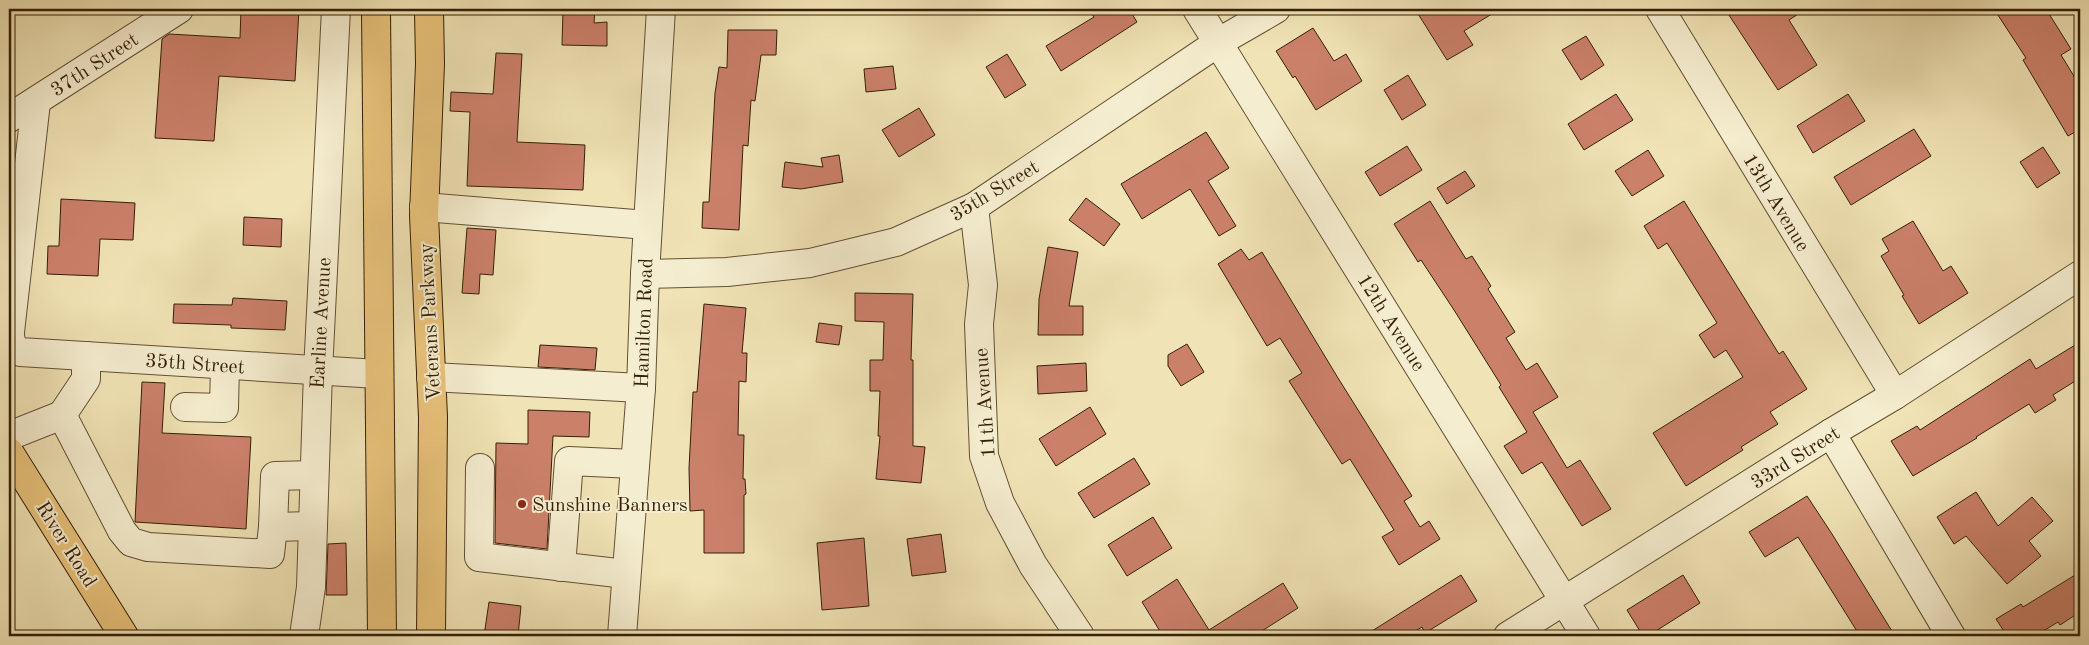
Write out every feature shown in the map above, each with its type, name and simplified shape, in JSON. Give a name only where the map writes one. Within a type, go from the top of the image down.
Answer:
[{"type":"main road","points":[[376,9],[382,636]]},
{"type":"main road","name":"Veterans Parkway","points":[[429,9],[430,64],[424,208],[433,417],[431,636]]},
{"type":"main road","name":"River Road","points":[[9,452],[124,636]]},
{"type":"street","name":"37th Street","points":[[9,118],[180,9]]},
{"type":"street","name":"Earline Avenue","points":[[304,636],[311,587],[318,372],[336,9]]},
{"type":"street","name":"Hamilton Road","points":[[622,636],[641,388],[645,274],[661,9]]},
{"type":"street","name":"12th Avenue","points":[[1197,9],[1586,636]]},
{"type":"street","name":"35th Street","points":[[645,274],[727,272],[810,263],[896,242],[974,207],[1219,42],[1276,9]]},
{"type":"street","name":"13th Avenue","points":[[1660,9],[1895,395]]},
{"type":"street","name":"35th Street","points":[[36,102],[10,332],[10,339],[14,348],[20,352],[318,372],[378,374]]},
{"type":"street","name":"11th Avenue","points":[[974,207],[983,285],[979,324],[984,456],[1000,503],[1032,565],[1080,636]]},
{"type":"street","points":[[424,208],[648,225]]},
{"type":"street","name":"33rd Street","points":[[1508,636],[1895,395],[2080,275]]},
{"type":"street","points":[[9,436],[62,415],[86,379],[86,356]]},
{"type":"street","points":[[185,407],[224,408],[225,365]]},
{"type":"street","points":[[431,377],[641,388]]},
{"type":"street","points":[[62,415],[122,532],[130,542],[148,547],[270,554],[273,527],[274,476],[314,475]]},
{"type":"street","points":[[1832,433],[1951,636]]},
{"type":"street","points":[[560,567],[569,461],[634,464]]},
{"type":"street","points":[[480,468],[479,557],[626,574]]},
{"type":"street","points":[[273,527],[313,526]]},
{"type":"shaded area","points":[[664,631],[1058,634],[1056,636],[664,636]]},
{"type":"building","points":[[241,9],[299,9],[295,81],[219,76],[214,141],[155,138],[162,39],[169,34],[240,38]]},
{"type":"building","points":[[1089,9],[1129,9],[1137,22],[1061,71],[1046,46],[1094,17]]},
{"type":"building","points":[[1415,9],[1500,9],[1464,31],[1473,45],[1447,60]]},
{"type":"building","points":[[1725,9],[1806,9],[1789,20],[1817,65],[1778,90]]},
{"type":"building","points":[[1994,9],[2046,9],[2071,49],[2061,55],[2080,86],[2080,129],[2068,136],[2023,60],[2026,58]]},
{"type":"building","points":[[563,10],[595,10],[594,23],[607,22],[607,46],[562,45]]},
{"type":"building","points":[[1313,28],[1334,61],[1346,54],[1362,81],[1316,110],[1295,76],[1293,78],[1276,51]]},
{"type":"building","points":[[728,30],[777,30],[776,55],[761,55],[755,101],[751,100],[748,146],[743,145],[739,230],[702,228],[703,202],[709,202],[715,93],[719,67],[727,68]]},
{"type":"building","points":[[1586,36],[1604,65],[1581,80],[1562,50]]},
{"type":"building","points":[[496,53],[522,54],[517,142],[585,145],[583,190],[467,186],[470,112],[450,111],[451,92],[493,94]]},
{"type":"building","points":[[1007,54],[1026,85],[1005,98],[986,67]]},
{"type":"building","points":[[893,66],[896,89],[866,92],[864,69]]},
{"type":"building","points":[[1408,75],[1426,105],[1402,120],[1384,90]]},
{"type":"building","points":[[1616,94],[1633,120],[1584,150],[1568,124]]},
{"type":"building","points":[[1848,94],[1865,121],[1813,153],[1797,126]]},
{"type":"building","points":[[919,108],[935,135],[899,157],[882,130]]},
{"type":"building","points":[[1914,129],[1931,156],[1851,205],[1834,177]]},
{"type":"building","points":[[1206,132],[1229,168],[1208,181],[1236,226],[1219,236],[1190,189],[1142,219],[1121,184]]},
{"type":"building","points":[[1407,146],[1422,170],[1380,196],[1365,172]]},
{"type":"building","points":[[2043,147],[2060,173],[2037,188],[2020,162]]},
{"type":"building","points":[[1648,150],[1664,176],[1632,196],[1615,171]]},
{"type":"building","points":[[839,155],[843,182],[801,189],[782,187],[785,162],[823,167],[821,158]]},
{"type":"building","points":[[1465,171],[1475,186],[1447,204],[1437,188]]},
{"type":"building","points":[[1086,198],[1120,224],[1104,246],[1069,220]]},
{"type":"building","points":[[61,199],[135,203],[133,240],[100,239],[98,276],[47,274],[48,246],[59,246]]},
{"type":"building","points":[[1430,201],[1466,259],[1472,256],[1491,286],[1488,289],[1515,332],[1506,338],[1526,370],[1537,363],[1558,397],[1533,412],[1567,468],[1580,460],[1611,509],[1582,526],[1542,462],[1522,474],[1504,446],[1527,432],[1499,387],[1501,385],[1454,310],[1421,260],[1418,262],[1394,224]]},
{"type":"building","points":[[1684,201],[1779,354],[1783,351],[1807,389],[1770,412],[1778,424],[1741,447],[1743,450],[1686,486],[1653,433],[1743,377],[1726,350],[1714,358],[1699,335],[1717,323],[1667,243],[1658,249],[1644,226]]},
{"type":"building","points":[[244,217],[282,219],[281,247],[243,245]]},
{"type":"building","points":[[1913,221],[1943,271],[1951,266],[1968,293],[1919,324],[1881,256],[1889,251],[1882,239]]},
{"type":"building","points":[[467,228],[496,230],[493,275],[480,274],[479,294],[462,293]]},
{"type":"building","points":[[1048,247],[1078,252],[1069,306],[1083,306],[1083,335],[1038,335],[1039,299]]},
{"type":"building","points":[[1241,249],[1249,260],[1262,252],[1412,496],[1404,501],[1420,527],[1429,521],[1440,539],[1399,565],[1382,537],[1394,530],[1350,459],[1342,464],[1289,381],[1302,373],[1280,338],[1267,346],[1218,264]]},
{"type":"building","points":[[855,293],[913,294],[911,360],[913,360],[913,446],[925,447],[921,483],[876,479],[880,436],[878,436],[880,391],[870,391],[870,360],[883,360],[884,322],[855,321]]},
{"type":"building","points":[[233,298],[287,301],[285,330],[231,328],[231,325],[173,323],[174,304],[232,305]]},
{"type":"building","points":[[704,304],[746,308],[742,353],[747,353],[746,382],[739,381],[738,435],[744,435],[743,479],[745,479],[746,494],[744,495],[744,553],[704,553],[704,510],[690,511],[689,468],[693,392],[697,392]]},
{"type":"building","points":[[819,323],[842,326],[839,345],[816,342]]},
{"type":"building","points":[[2080,342],[2080,378],[2053,395],[2056,400],[2035,413],[2029,404],[1913,476],[1891,441],[1917,426],[1920,430],[2030,359],[2036,369]]},
{"type":"building","points":[[1187,344],[1204,372],[1181,386],[1168,366],[1168,355]]},
{"type":"building","points":[[540,345],[597,348],[595,370],[538,367]]},
{"type":"building","points":[[1086,363],[1087,391],[1038,394],[1037,366]]},
{"type":"building","points":[[142,382],[165,383],[162,433],[251,437],[246,529],[135,522]]},
{"type":"building","points":[[1090,407],[1106,434],[1056,466],[1039,439]]},
{"type":"building","name":"Sunshine Banners","points":[[528,410],[590,412],[589,437],[553,436],[547,549],[495,543],[496,443],[528,444]]},
{"type":"building","points":[[1134,458],[1150,484],[1094,518],[1078,493]]},
{"type":"building","points":[[1976,492],[1998,526],[2032,497],[2053,521],[2029,541],[2041,556],[2007,584],[1966,536],[1954,544],[1937,517]]},
{"type":"building","points":[[1807,496],[1895,636],[1860,636],[1798,537],[1765,557],[1749,532]]},
{"type":"building","points":[[1153,517],[1172,548],[1127,576],[1108,545]]},
{"type":"building","points":[[941,534],[946,572],[912,576],[907,539]]},
{"type":"building","points":[[864,538],[869,606],[822,610],[817,543]]},
{"type":"building","points":[[346,543],[347,595],[326,595],[328,544]]},
{"type":"building","points":[[2080,572],[2080,612],[2060,625],[2058,622],[2035,636],[2007,636],[1996,619],[2021,604],[2023,607]]},
{"type":"building","points":[[1461,575],[1477,601],[1425,633],[1422,627],[1407,636],[1364,636]]},
{"type":"building","points":[[1683,575],[1700,603],[1648,636],[1643,636],[1627,610]]},
{"type":"building","points":[[1177,579],[1209,630],[1283,583],[1298,608],[1254,636],[1163,636],[1142,602]]},
{"type":"building","points":[[489,602],[521,606],[518,636],[484,636]]},
{"type":"place","name":"Sunshine Banners","points":[[522,504]]}]
